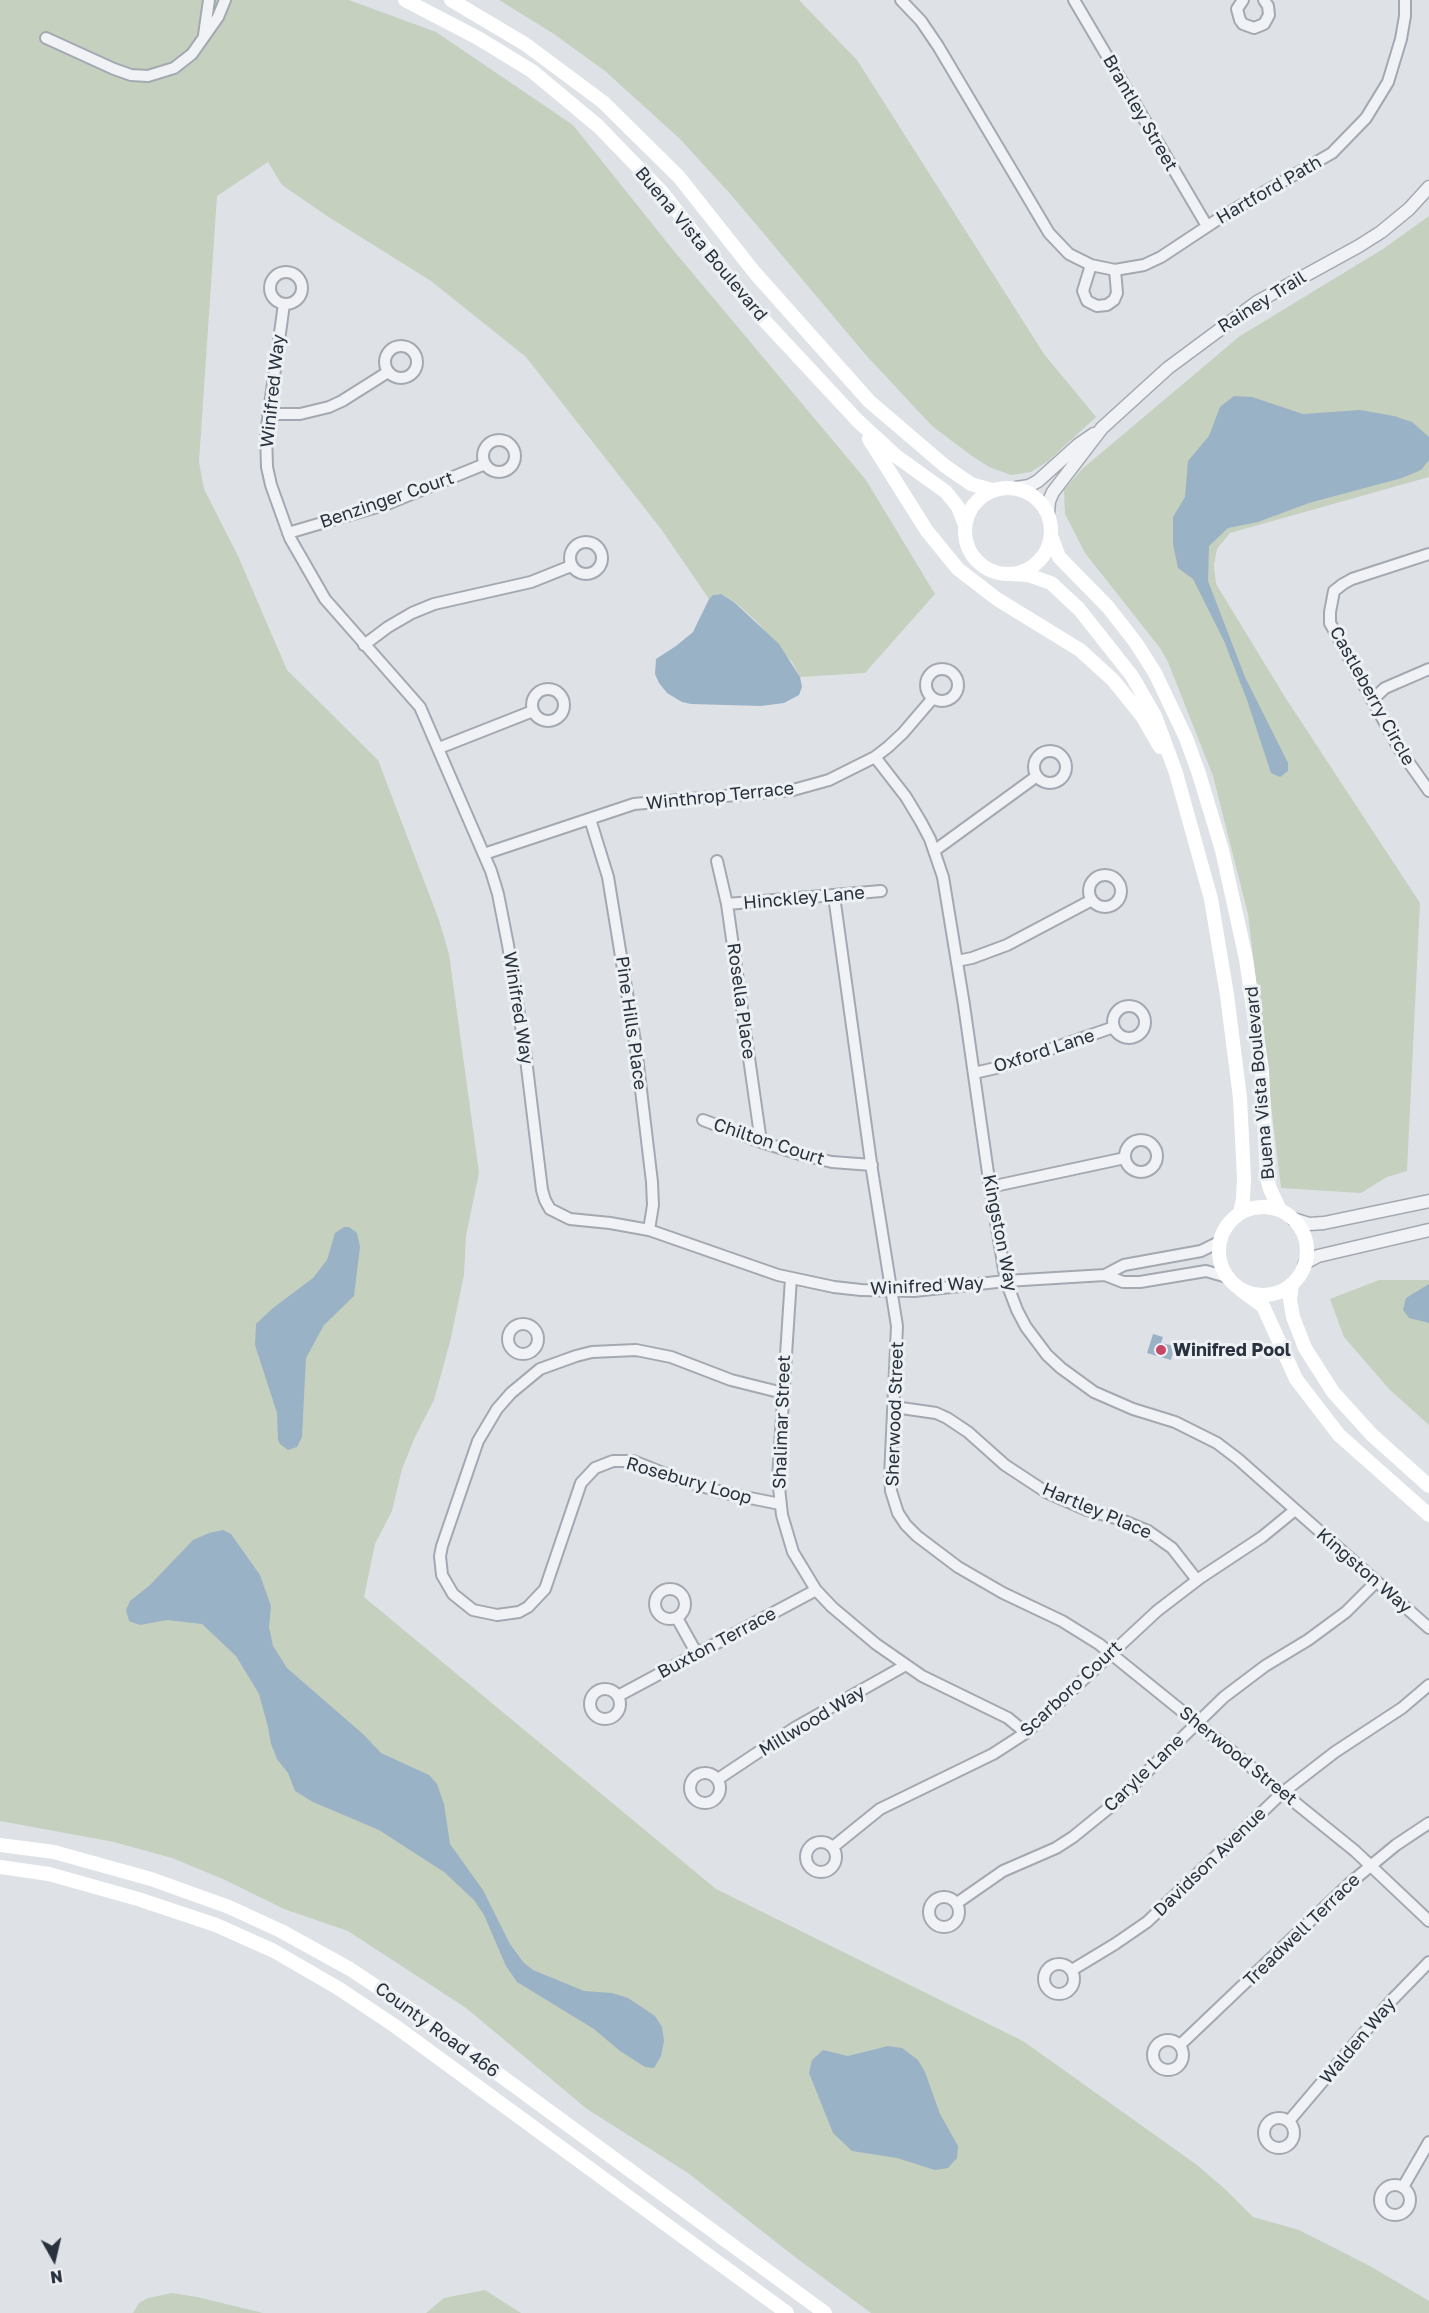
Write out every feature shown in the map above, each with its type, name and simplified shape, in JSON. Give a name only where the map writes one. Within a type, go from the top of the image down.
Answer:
[{"type":"main road","name":"Buena Vista Boulevard","points":[[405,0],[478,38],[532,71],[598,126],[662,192],[750,305],[857,420],[896,456],[946,492],[958,507],[965,525]]},
{"type":"main road","name":"Buena Vista Boulevard","points":[[451,0],[525,44],[603,102],[679,177],[755,273],[869,401],[945,466],[972,484],[992,490]]},
{"type":"main road","points":[[857,420],[927,531],[958,569],[997,599],[1080,650],[1113,680],[1142,717],[1176,773]]},
{"type":"main road","points":[[1016,488],[1035,497],[1048,513],[1052,537],[1042,559],[1022,572],[1011,574],[996,572],[982,565],[972,555],[966,540],[965,525],[970,511],[979,498],[992,490],[1016,488]]},
{"type":"main road","name":"Buena Vista Boulevard","points":[[1052,537],[1059,557],[1108,607],[1137,643],[1155,672],[1186,738],[1199,774],[1225,861],[1246,959],[1261,1061],[1267,1178],[1280,1210]]},
{"type":"main road","name":"Buena Vista Boulevard","points":[[1011,574],[1028,575],[1051,584],[1079,609],[1132,675],[1155,717],[1176,773],[1211,899],[1227,995],[1240,1098],[1244,1179],[1240,1213]]},
{"type":"main road","name":"Buena Vista Boulevard","points":[[1240,1213],[1252,1208],[1266,1207],[1280,1210]]},
{"type":"main road","points":[[1241,1290],[1267,1295],[1281,1292],[1300,1274],[1307,1251],[1305,1239],[1301,1228],[1280,1210]]},
{"type":"main road","points":[[1240,1213],[1230,1221],[1219,1242],[1221,1266],[1227,1277],[1263,1306],[1296,1379],[1339,1435],[1429,1515]]},
{"type":"main road","points":[[1292,1284],[1290,1299],[1293,1317],[1305,1348],[1333,1392],[1372,1435],[1429,1486]]},
{"type":"main road","name":"County Road 466","points":[[0,1845],[54,1852],[151,1879],[229,1907],[281,1930],[350,1969],[404,2005],[825,2313]]},
{"type":"main road","name":"County Road 466","points":[[0,1867],[49,1874],[138,1899],[216,1925],[274,1951],[338,1988],[395,2026],[787,2313]]},
{"type":"street","points":[[204,40],[209,0]]},
{"type":"street","points":[[46,38],[114,69],[131,75],[148,76],[174,68],[192,54],[204,40],[225,0]]},
{"type":"street","name":"Hartford Path","points":[[901,0],[921,21],[938,46],[1049,233],[1069,254],[1091,265],[1115,270],[1144,265],[1161,257],[1207,226],[1332,153],[1366,118],[1388,82],[1395,63],[1405,16],[1405,0]]},
{"type":"street","name":"Brantley Street","points":[[1074,0],[1207,226]]},
{"type":"street","points":[[1243,0],[1238,9],[1240,20],[1243,24],[1254,28],[1264,24],[1269,15],[1268,6],[1264,0]]},
{"type":"street","name":"Rainey Trail","points":[[1016,488],[1029,486],[1038,481],[1078,445],[1102,428],[1168,368],[1210,335],[1257,302],[1381,232],[1429,187]]},
{"type":"street","points":[[1091,265],[1083,291],[1087,301],[1097,306],[1107,305],[1114,300],[1117,293],[1115,270]]},
{"type":"street","name":"Winifred Way","points":[[284,303],[268,414],[267,467],[288,533],[303,564],[325,599],[420,707],[484,854],[498,894],[508,945],[544,1200],[550,1209],[570,1219],[610,1222],[649,1230],[692,1243],[753,1267],[834,1287],[892,1290],[944,1289],[1006,1281],[1105,1275]]},
{"type":"street","points":[[268,414],[300,414],[329,407],[388,372]]},
{"type":"street","name":"Rainey Trail","points":[[1048,513],[1049,501],[1053,492],[1102,428]]},
{"type":"street","name":"Benzinger Court","points":[[288,533],[387,504],[484,464]]},
{"type":"street","name":"Castleberry Circle","points":[[1429,554],[1352,579],[1334,591],[1331,598],[1330,623],[1400,750],[1429,791]]},
{"type":"street","points":[[364,645],[396,622],[434,604],[531,582],[572,566]]},
{"type":"street","points":[[1372,700],[1385,688],[1429,669]]},
{"type":"street","name":"Winthrop Terrace","points":[[484,854],[634,804],[812,786],[850,771],[875,757],[903,733],[933,698]]},
{"type":"street","points":[[439,748],[533,711]]},
{"type":"street","name":"Kingston Way","points":[[875,757],[906,797],[921,822],[943,877],[1006,1281],[1017,1310],[1034,1339],[1076,1380],[1113,1401],[1175,1422],[1217,1443],[1429,1628]]},
{"type":"street","points":[[934,851],[1037,776]]},
{"type":"street","name":"Pine Hills Place","points":[[590,819],[608,878],[636,1048],[652,1182],[653,1205],[649,1230]]},
{"type":"street","name":"Rosella Place","points":[[717,861],[726,904],[761,1142]]},
{"type":"street","name":"Hinckley Lane","points":[[726,904],[881,891]]},
{"type":"street","name":"Sherwood Street","points":[[834,896],[898,1338],[890,1462],[891,1491],[894,1503],[906,1525],[932,1549],[958,1568],[1003,1593],[1062,1621],[1111,1653],[1370,1865],[1429,1921]]},
{"type":"street","points":[[957,961],[1007,945],[1092,900]]},
{"type":"street","name":"Oxford Lane","points":[[974,1073],[996,1068],[1114,1027]]},
{"type":"street","name":"Chilton Court","points":[[703,1120],[761,1142],[832,1162],[872,1165]]},
{"type":"street","points":[[990,1187],[1125,1158]]},
{"type":"street","points":[[1293,1219],[1309,1224],[1324,1223],[1429,1201]]},
{"type":"street","points":[[1305,1263],[1318,1256],[1429,1230]]},
{"type":"street","points":[[1105,1275],[1124,1265],[1201,1251],[1219,1242]]},
{"type":"street","points":[[1105,1275],[1123,1282],[1140,1282],[1206,1271],[1227,1277]]},
{"type":"street","name":"Shalimar Street","points":[[791,1278],[778,1478],[780,1504],[793,1552],[816,1590],[851,1624],[906,1665],[939,1685],[1008,1718],[1026,1733]]},
{"type":"street","name":"Rosebury Loop","points":[[780,1504],[725,1493],[678,1479],[633,1461],[603,1463],[587,1475],[581,1483],[545,1589],[528,1607],[507,1614],[485,1614],[473,1610],[453,1594],[442,1575],[440,1564],[442,1546],[474,1451],[486,1425],[511,1393],[540,1369],[592,1352],[636,1350],[671,1357],[731,1380],[783,1393]]},
{"type":"street","points":[[530,1352],[540,1369]]},
{"type":"street","name":"Hartley Place","points":[[894,1407],[936,1413],[947,1418],[968,1432],[1005,1465],[1046,1492],[1087,1510],[1119,1519],[1148,1531],[1172,1548],[1197,1580]]},
{"type":"street","name":"Scarboro Court","points":[[833,1847],[870,1816],[892,1803],[993,1754],[1026,1733],[1043,1720],[1157,1611],[1197,1580],[1262,1537],[1295,1510]]},
{"type":"street","name":"Caryle Lane","points":[[957,1903],[1003,1871],[1056,1848],[1073,1837],[1114,1803],[1224,1697],[1347,1612],[1376,1582]]},
{"type":"street","name":"Buxton Terrace","points":[[618,1696],[816,1590]]},
{"type":"street","points":[[677,1618],[697,1654]]},
{"type":"street","name":"Millwood Way","points":[[718,1779],[796,1727],[906,1665]]},
{"type":"street","name":"Davidson Avenue","points":[[1072,1970],[1147,1922],[1282,1793],[1335,1752],[1402,1708],[1429,1685]]},
{"type":"street","name":"Treadwell Terrace","points":[[1180,2044],[1370,1865],[1429,1823]]},
{"type":"street","name":"Walden Way","points":[[1289,2121],[1391,2001],[1429,1962]]},
{"type":"street","points":[[1403,2187],[1429,2142]]},
{"type":"green space","points":[[0,0],[349,0],[436,32],[573,125],[674,251],[866,480],[935,594],[865,673],[800,677],[792,662],[757,622],[735,602],[721,594],[713,595],[709,599],[661,529],[526,357],[431,281],[282,185],[268,162],[217,196],[199,462],[204,489],[238,556],[287,670],[378,760],[439,920],[449,954],[479,1173],[466,1236],[464,1275],[450,1342],[434,1400],[415,1437],[402,1469],[392,1511],[375,1544],[364,1597],[716,1889],[1023,2041],[1197,2165],[1253,2217],[1299,2230],[1370,2266],[1429,2301],[1429,2313],[871,2313],[688,2173],[587,2109],[466,2008],[348,1931],[284,1909],[223,1879],[172,1858],[114,1842],[0,1821]]},
{"type":"green space","points":[[499,0],[799,0],[857,60],[1044,354],[1096,417],[1048,461],[1031,472],[1011,475],[989,467],[972,456],[932,426],[865,354],[733,197],[680,139],[605,71],[554,34]]},
{"type":"green space","points":[[1429,216],[1429,477],[1230,533],[1217,549],[1214,565],[1216,584],[1285,697],[1420,903],[1407,1171],[1387,1177],[1361,1193],[1281,1188],[1248,914],[1213,776],[1168,662],[1160,648],[1085,553],[1065,514],[1064,490],[1082,469],[1240,336],[1383,249]]},
{"type":"green space","points":[[1379,1280],[1429,1280],[1429,1425],[1389,1389],[1344,1337],[1330,1299]]},
{"type":"green space","points":[[485,2290],[521,2313],[426,2313],[444,2298]]},
{"type":"green space","points":[[172,2293],[263,2313],[133,2313],[139,2303],[148,2298]]},
{"type":"water","points":[[1234,396],[1252,397],[1303,414],[1360,410],[1394,416],[1412,422],[1429,437],[1429,460],[1421,470],[1402,478],[1309,503],[1258,522],[1228,528],[1209,546],[1208,581],[1245,677],[1288,763],[1288,771],[1280,777],[1271,773],[1247,700],[1224,641],[1193,579],[1178,568],[1173,544],[1173,517],[1185,497],[1188,461],[1209,436],[1220,407]]},
{"type":"water","points":[[721,594],[734,602],[779,644],[800,677],[802,687],[799,695],[784,703],[761,706],[691,704],[682,702],[667,693],[659,683],[655,674],[656,659],[693,632],[709,599],[713,595]]},
{"type":"water","points":[[344,1227],[349,1227],[357,1233],[360,1247],[354,1296],[324,1325],[306,1358],[302,1437],[297,1447],[288,1450],[278,1440],[277,1413],[255,1345],[256,1324],[313,1278],[327,1260],[335,1233]]},
{"type":"water","points":[[1429,1284],[1429,1323],[1409,1318],[1403,1310],[1406,1298]]},
{"type":"water","name":"Winifred Pool","points":[[1153,1334],[1163,1337],[1161,1343],[1175,1346],[1171,1360],[1147,1353]]},
{"type":"water","points":[[223,1530],[231,1534],[260,1575],[271,1606],[269,1627],[273,1646],[287,1668],[364,1735],[381,1753],[429,1775],[437,1784],[444,1804],[450,1844],[483,1890],[510,1944],[524,1963],[533,1970],[584,1991],[612,1993],[628,1998],[655,2016],[662,2027],[664,2041],[661,2056],[654,2068],[645,2067],[620,2051],[594,2029],[517,1982],[506,1966],[484,1915],[474,1900],[444,1872],[379,1830],[313,1802],[295,1791],[288,1773],[277,1759],[271,1744],[259,1694],[236,1656],[202,1624],[167,1620],[140,1625],[129,1621],[126,1610],[130,1601],[150,1585],[193,1540]]},
{"type":"water","points":[[888,2046],[902,2048],[918,2060],[925,2072],[940,2114],[958,2146],[957,2158],[948,2168],[935,2170],[897,2158],[852,2151],[833,2133],[809,2073],[812,2060],[823,2050],[848,2056]]},
{"type":"place","name":"Winifred Pool","points":[[1161,1350]]}]
